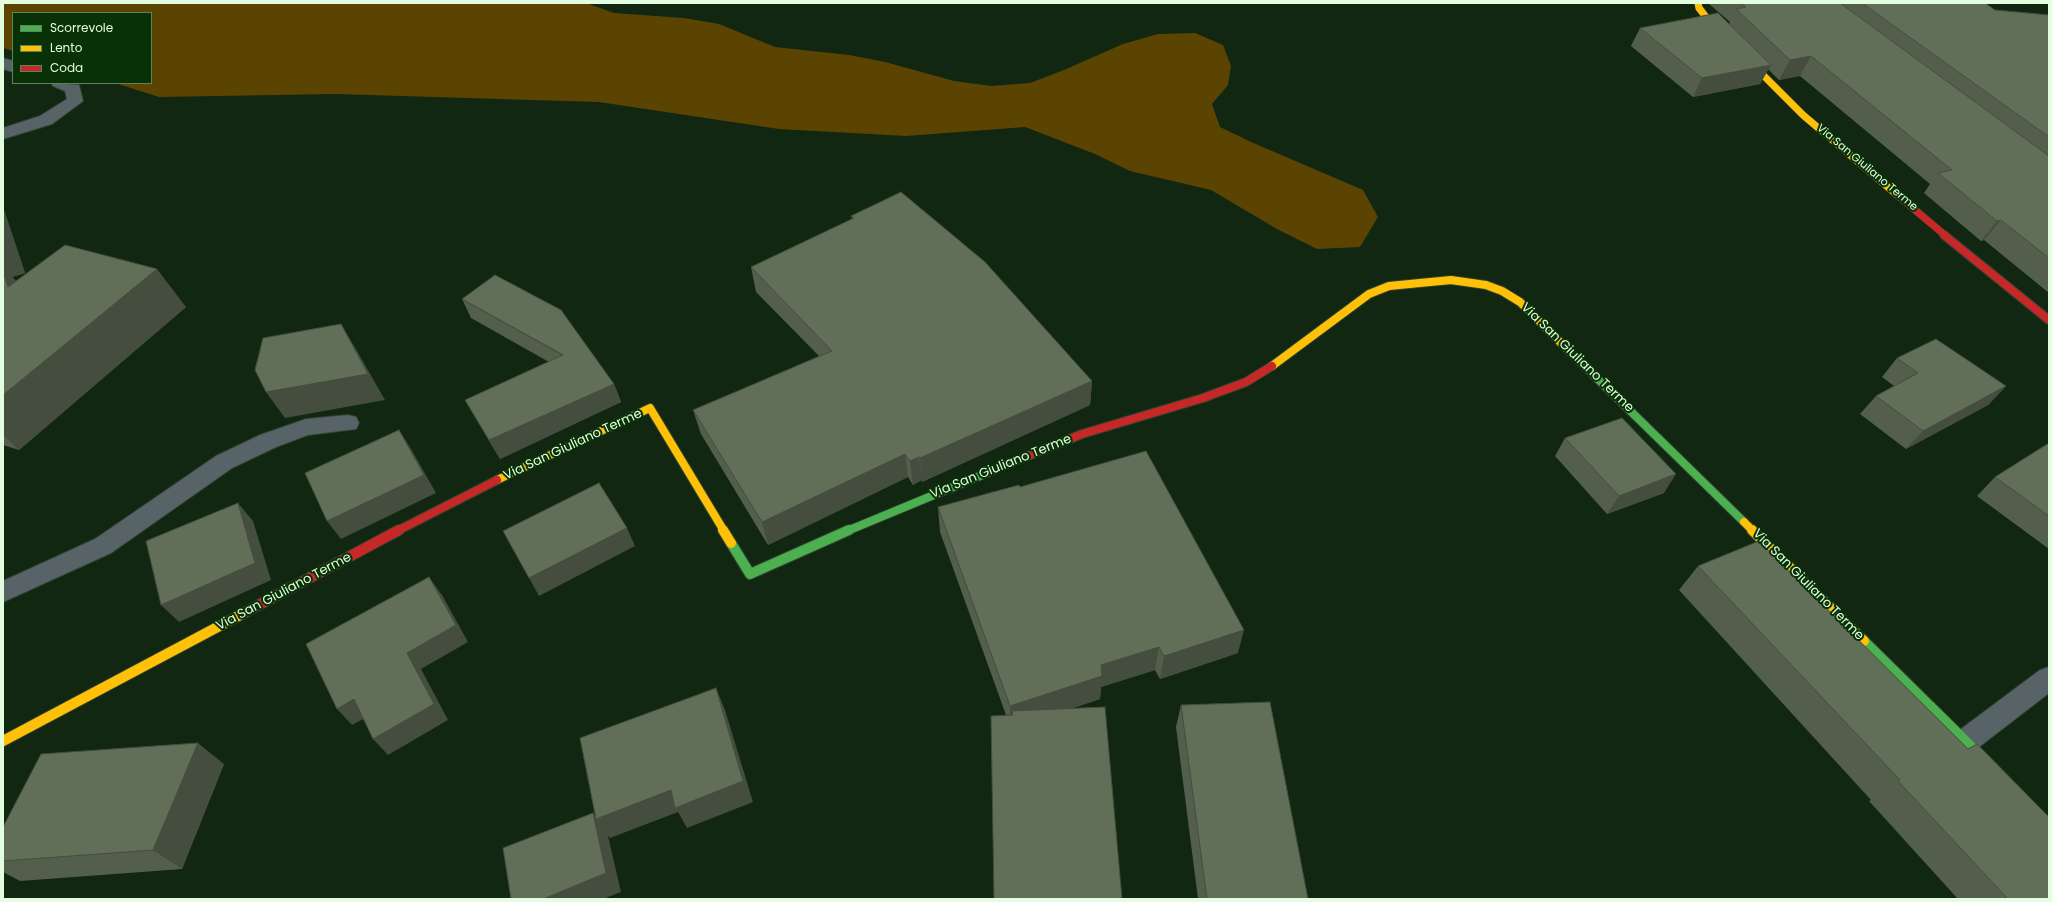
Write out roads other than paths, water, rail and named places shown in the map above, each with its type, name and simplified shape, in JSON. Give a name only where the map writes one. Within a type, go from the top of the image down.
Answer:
[{"type":"street","name":"Via San Giuliano Terme","points":[[1698,3],[1699,8],[1709,21],[1803,115],[2015,294],[2049,320]]},
{"type":"street","points":[[3,134],[46,120],[75,101],[73,88],[61,84]]},
{"type":"street","name":"Via San Giuliano Terme","points":[[3,741],[458,499],[650,408],[750,574],[872,520],[1082,434],[1203,398],[1246,382],[1282,359],[1369,294],[1389,286],[1444,280],[1486,285],[1502,291],[1520,302],[1999,774]]},
{"type":"street","points":[[3,592],[103,546],[224,462],[268,441],[306,427],[348,424]]},
{"type":"street","points":[[1966,741],[2049,678]]}]
